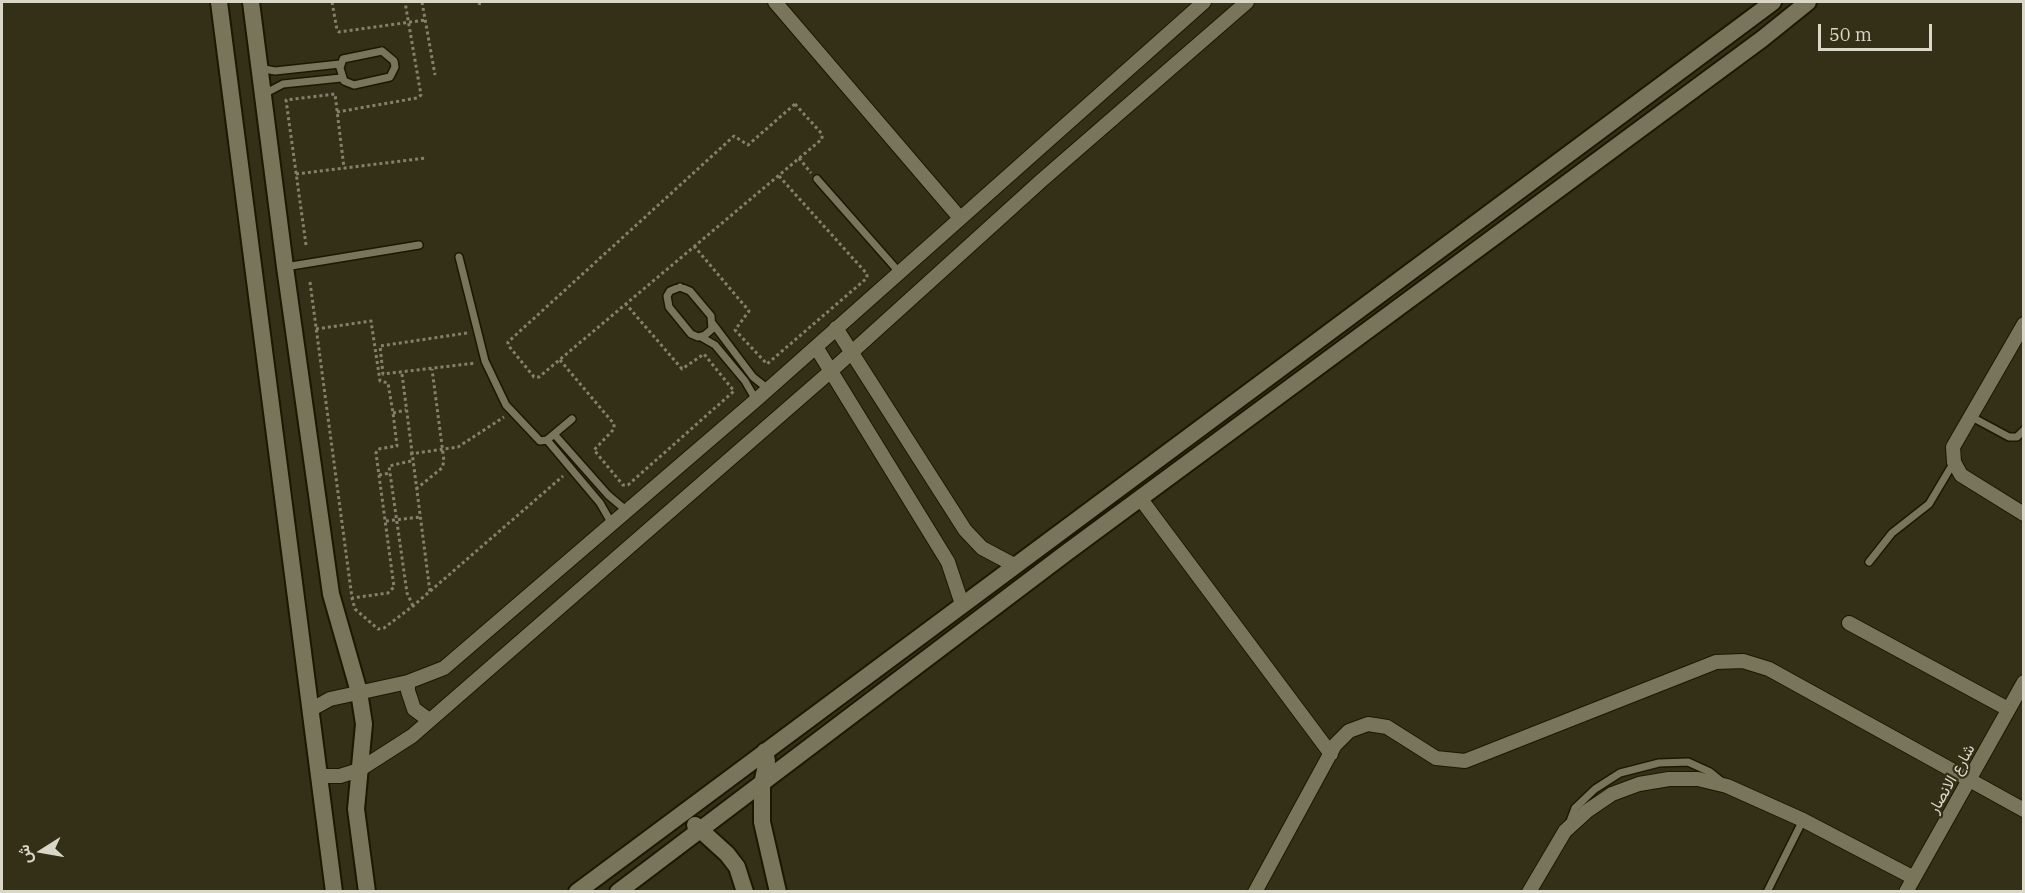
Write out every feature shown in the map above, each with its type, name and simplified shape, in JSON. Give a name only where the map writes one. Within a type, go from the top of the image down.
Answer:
[{"type":"street","points":[[219,2],[334,891]]},
{"type":"street","points":[[251,2],[331,594],[359,692],[364,724],[357,809],[367,891]]},
{"type":"street","points":[[775,2],[960,218]]},
{"type":"street","points":[[312,709],[330,699],[408,682],[444,668],[816,347],[1204,2]]},
{"type":"street","points":[[319,776],[340,776],[359,770],[412,736],[831,371],[1042,180],[1247,2]]},
{"type":"street","points":[[577,891],[1773,2]]},
{"type":"street","points":[[618,891],[701,831],[1066,553],[1762,39],[1808,2]]},
{"type":"street","points":[[2024,324],[1953,447],[1954,462],[1961,475],[2024,514]]},
{"type":"street","points":[[836,328],[965,530],[982,548],[1014,565]]},
{"type":"street","points":[[816,347],[948,562],[962,604]]},
{"type":"street","points":[[1140,498],[1331,754]]},
{"type":"street","points":[[1052,538],[1066,553]]},
{"type":"street","points":[[1849,623],[2015,705]]},
{"type":"street","points":[[1255,891],[1331,754],[1341,737],[1349,731],[1368,724],[1378,725],[1396,732],[1436,758],[1465,761],[1703,665],[1730,660],[1756,664],[1769,669],[2024,810]]},
{"type":"street","points":[[408,682],[408,692],[414,709],[429,720]]},
{"type":"street","name":"شارع الانصار","points":[[1906,891],[2015,705],[2024,682]]},
{"type":"street","points":[[765,752],[767,761],[762,784],[764,841],[778,891]]},
{"type":"street","points":[[1529,891],[1565,831],[1587,810],[1612,794],[1640,784],[1669,779],[1688,779],[1727,786],[1803,820],[1914,878]]},
{"type":"street","points":[[684,813],[727,854],[737,867],[745,891]]},
{"type":"lane","points":[[259,68],[275,71],[340,64],[346,57],[382,51],[392,57],[395,67],[390,77],[385,79],[354,85],[341,78],[283,84],[262,96]]},
{"type":"lane","points":[[340,64],[341,78]]},
{"type":"lane","points":[[817,179],[899,272]]},
{"type":"lane","points":[[285,267],[419,245]]},
{"type":"lane","points":[[459,257],[485,361],[498,393],[536,439],[547,440],[600,503],[612,524]]},
{"type":"lane","points":[[756,399],[745,381],[715,345],[691,334],[669,307],[667,296],[670,291],[674,288],[685,288],[711,316],[713,324],[753,376],[768,389]]},
{"type":"lane","points":[[701,337],[709,333],[713,324]]},
{"type":"lane","points":[[1970,416],[2008,437],[2017,437],[2024,430]]},
{"type":"lane","points":[[547,440],[572,419]]},
{"type":"lane","points":[[554,434],[608,495],[627,511]]},
{"type":"lane","points":[[1869,562],[1892,533],[1929,504],[1954,462]]},
{"type":"lane","points":[[1767,891],[1803,820]]},
{"type":"path","points":[[332,2],[339,32],[425,20]]},
{"type":"path","points":[[422,2],[435,75]]},
{"type":"path","points":[[306,245],[285,102],[289,99],[334,93],[344,168]]},
{"type":"path","points":[[795,104],[822,136],[778,176],[539,377],[535,378],[507,343],[734,136],[737,136],[747,146],[795,104]]},
{"type":"path","points":[[296,174],[426,158]]},
{"type":"path","points":[[799,158],[817,179]]},
{"type":"path","points":[[694,246],[749,311],[735,330],[767,364],[867,278],[867,274],[778,176]]},
{"type":"path","points":[[309,282],[352,598],[356,609],[380,630],[413,606],[563,476]]},
{"type":"path","points":[[560,360],[614,424],[614,429],[594,450],[624,485],[627,485],[734,389],[704,354],[682,369],[625,303]]},
{"type":"path","points":[[316,329],[369,320],[379,364],[384,375],[485,361]]},
{"type":"path","points":[[352,598],[388,592],[394,587],[376,451],[397,446],[388,382],[380,381],[380,346],[478,331]]},
{"type":"path","points":[[416,490],[442,468],[443,450],[432,369]]},
{"type":"path","points":[[402,374],[410,454],[430,591]]},
{"type":"path","points":[[393,413],[406,410]]},
{"type":"path","points":[[410,454],[458,447],[512,412]]},
{"type":"path","points":[[411,461],[390,464],[390,473],[407,595],[413,606]]},
{"type":"path","points":[[379,475],[390,473]]},
{"type":"path","points":[[386,521],[420,517]]}]
